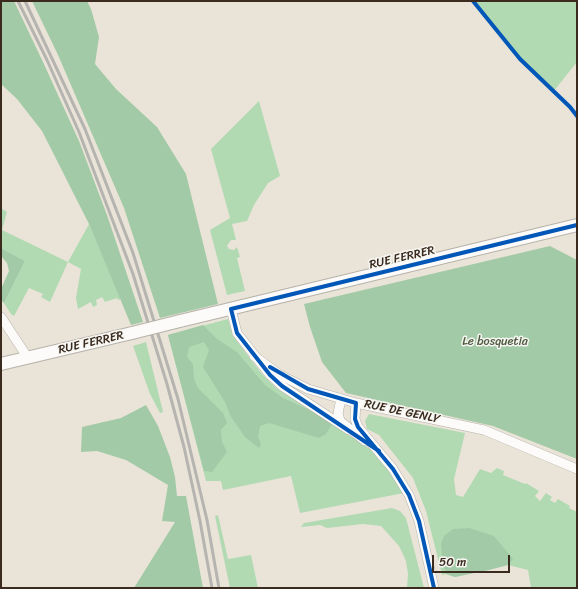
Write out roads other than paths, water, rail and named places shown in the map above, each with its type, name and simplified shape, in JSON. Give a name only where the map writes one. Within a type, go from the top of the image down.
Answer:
[{"type":"main road","name":"RUE FERRER","points":[[1,364],[577,225]]},
{"type":"street","points":[[231,309],[237,333],[254,356],[282,386],[379,451]]},
{"type":"street","points":[[1,317],[28,358]]},
{"type":"street","name":"RUE DE GENLY","points":[[254,356],[280,375],[302,387],[356,403],[484,430],[577,469]]},
{"type":"street","points":[[340,399],[338,413],[340,421],[349,430]]},
{"type":"street","points":[[356,403],[356,419],[358,427],[393,469],[409,495],[419,521],[434,588]]},
{"type":"railway","points":[[18,1],[47,60],[79,132],[133,274],[167,384],[184,447],[200,521],[212,588]]},
{"type":"railway","points":[[25,1],[85,129],[133,253],[178,399],[207,520],[219,588]]},
{"type":"park label","name":"Le bosquetia","points":[[495,342]]}]
